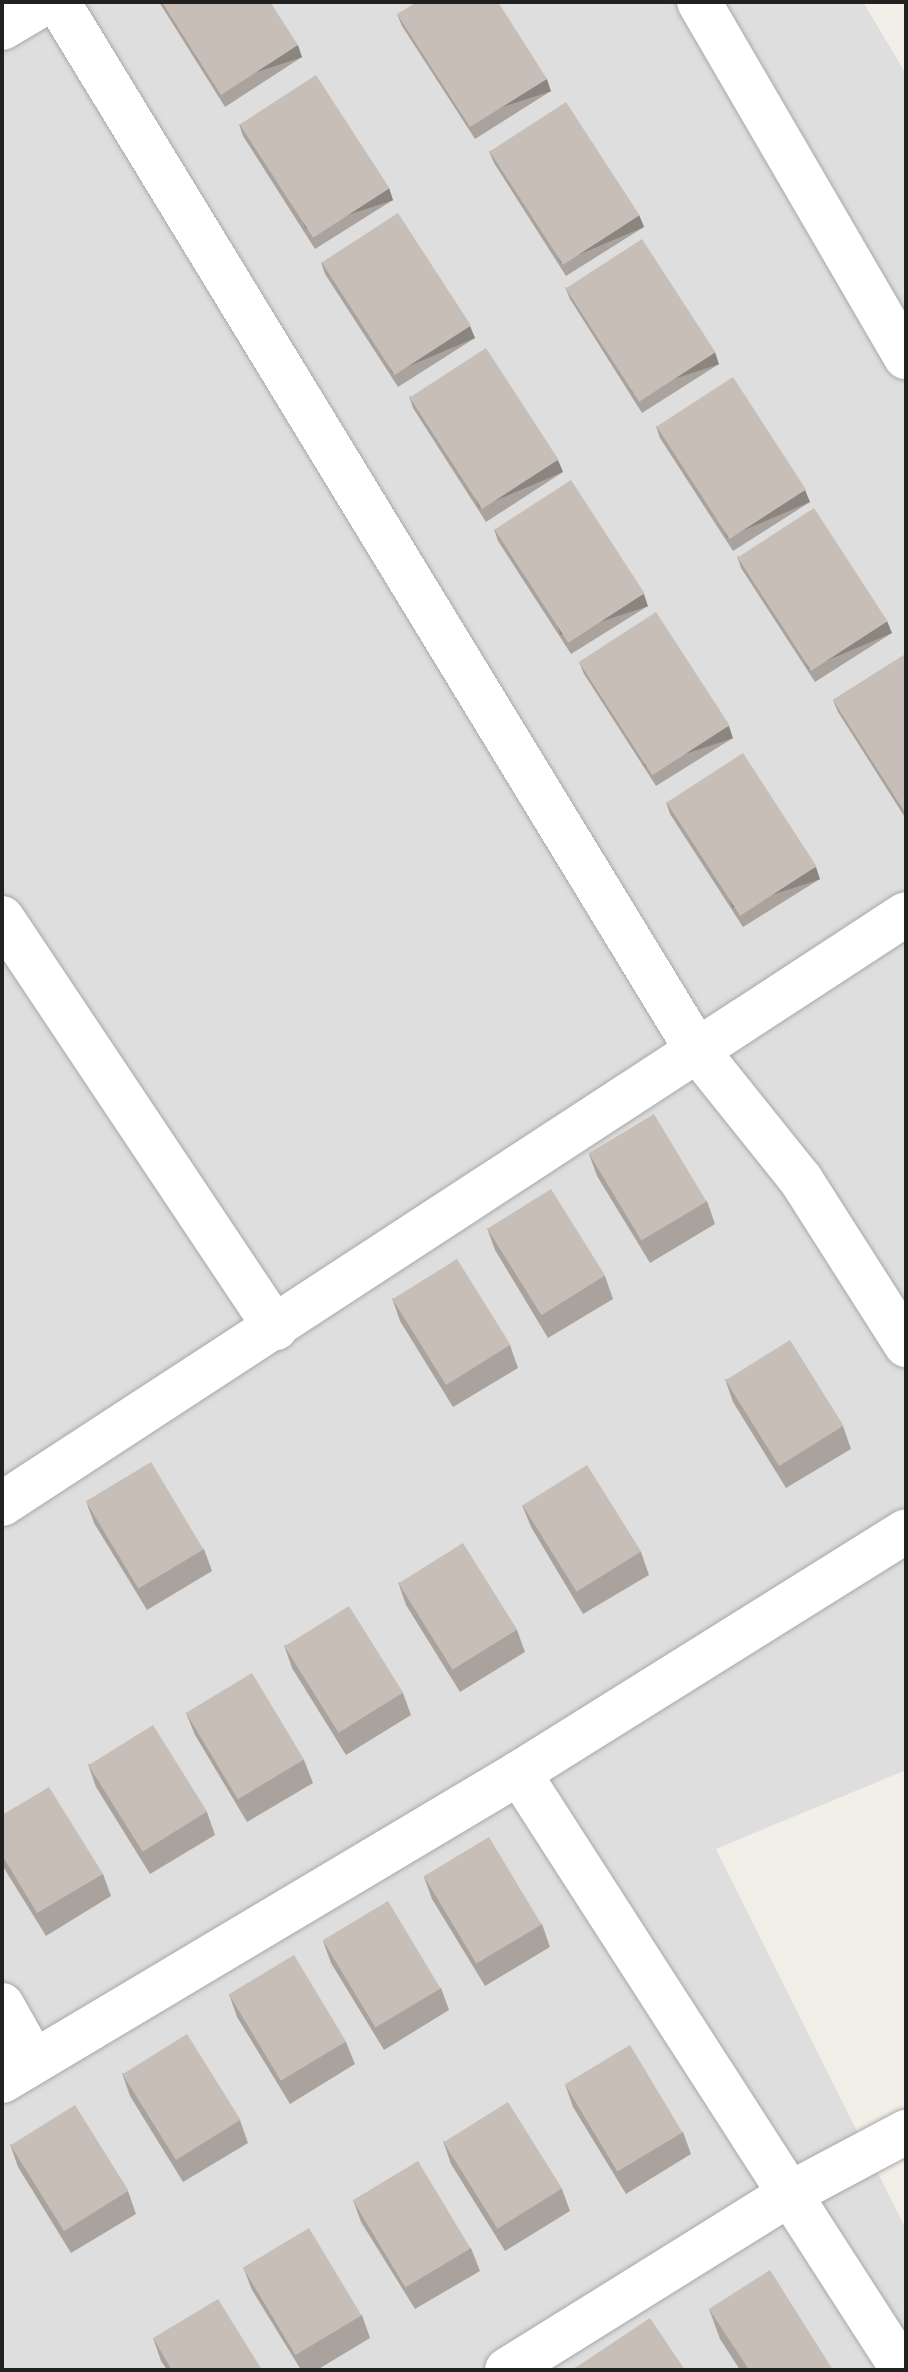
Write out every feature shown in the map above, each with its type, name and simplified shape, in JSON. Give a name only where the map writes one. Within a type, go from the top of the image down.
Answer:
[{"type":"street","points":[[2,28],[46,2]]},
{"type":"street","points":[[58,2],[696,1049],[801,1180],[906,1345]]},
{"type":"street","points":[[699,2],[906,357]]},
{"type":"street","points":[[2,1504],[906,914]]},
{"type":"street","points":[[2,918],[275,1328]]},
{"type":"street","points":[[2,2005],[18,2070],[519,1773],[906,1531]]},
{"type":"street","points":[[519,1773],[793,2192],[903,2370]]},
{"type":"street","points":[[507,2370],[793,2192],[906,2132]]},
{"type":"shaded area","points":[[2,2],[863,2],[906,74],[906,1770],[716,1849],[906,2229],[906,2370],[2,2370]]},
{"type":"building","points":[[162,2],[270,2],[298,45],[221,95]]},
{"type":"building","points":[[417,2],[498,2],[547,79],[470,127],[397,14]]},
{"type":"building","points":[[316,75],[390,188],[313,238],[240,125]]},
{"type":"building","points":[[566,102],[640,215],[563,265],[490,152]]},
{"type":"building","points":[[398,213],[471,325],[395,375],[322,263]]},
{"type":"building","points":[[642,239],[716,352],[639,402],[566,289]]},
{"type":"building","points":[[486,348],[558,460],[482,509],[410,398]]},
{"type":"building","points":[[733,377],[806,489],[730,539],[657,427]]},
{"type":"building","points":[[571,480],[645,593],[568,643],[495,530]]},
{"type":"building","points":[[814,508],[888,621],[811,671],[738,558]]},
{"type":"building","points":[[656,612],[730,725],[652,775],[579,662]]},
{"type":"building","points":[[906,654],[906,814],[833,700]]},
{"type":"building","points":[[743,753],[817,866],[740,916],[667,803]]},
{"type":"building","points":[[654,1114],[707,1201],[641,1241],[589,1153]]},
{"type":"building","points":[[551,1189],[605,1276],[541,1315],[487,1229]]},
{"type":"building","points":[[457,1259],[511,1345],[446,1385],[393,1299]]},
{"type":"building","points":[[790,1340],[844,1426],[779,1466],[726,1380]]},
{"type":"building","points":[[151,1462],[204,1549],[138,1589],[86,1501]]},
{"type":"building","points":[[587,1465],[641,1552],[577,1592],[523,1505]]},
{"type":"building","points":[[463,1543],[517,1630],[453,1670],[399,1583]]},
{"type":"building","points":[[349,1606],[403,1693],[339,1733],[285,1646]]},
{"type":"building","points":[[252,1673],[304,1760],[238,1799],[186,1713]]},
{"type":"building","points":[[153,1725],[207,1812],[143,1852],[89,1765]]},
{"type":"building","points":[[49,1787],[103,1874],[37,1913],[2,1855],[2,1815]]},
{"type":"building","points":[[489,1837],[542,1924],[476,1964],[424,1876]]},
{"type":"building","points":[[388,1901],[441,1988],[375,2028],[323,1940]]},
{"type":"building","points":[[294,1955],[346,2042],[281,2081],[229,1994]]},
{"type":"building","points":[[187,2034],[241,2120],[176,2160],[123,2074]]},
{"type":"building","points":[[630,2045],[683,2132],[617,2172],[565,2084]]},
{"type":"building","points":[[508,2102],[562,2189],[498,2229],[444,2142]]},
{"type":"building","points":[[75,2105],[129,2191],[64,2231],[11,2145]]},
{"type":"building","points":[[418,2161],[471,2248],[405,2288],[353,2200]]},
{"type":"building","points":[[309,2228],[362,2315],[296,2355],[243,2268]]},
{"type":"building","points":[[770,2270],[833,2370],[749,2370],[709,2309]]},
{"type":"building","points":[[218,2299],[262,2370],[172,2370],[153,2338]]},
{"type":"building","points":[[650,2318],[685,2370],[572,2370]]}]
